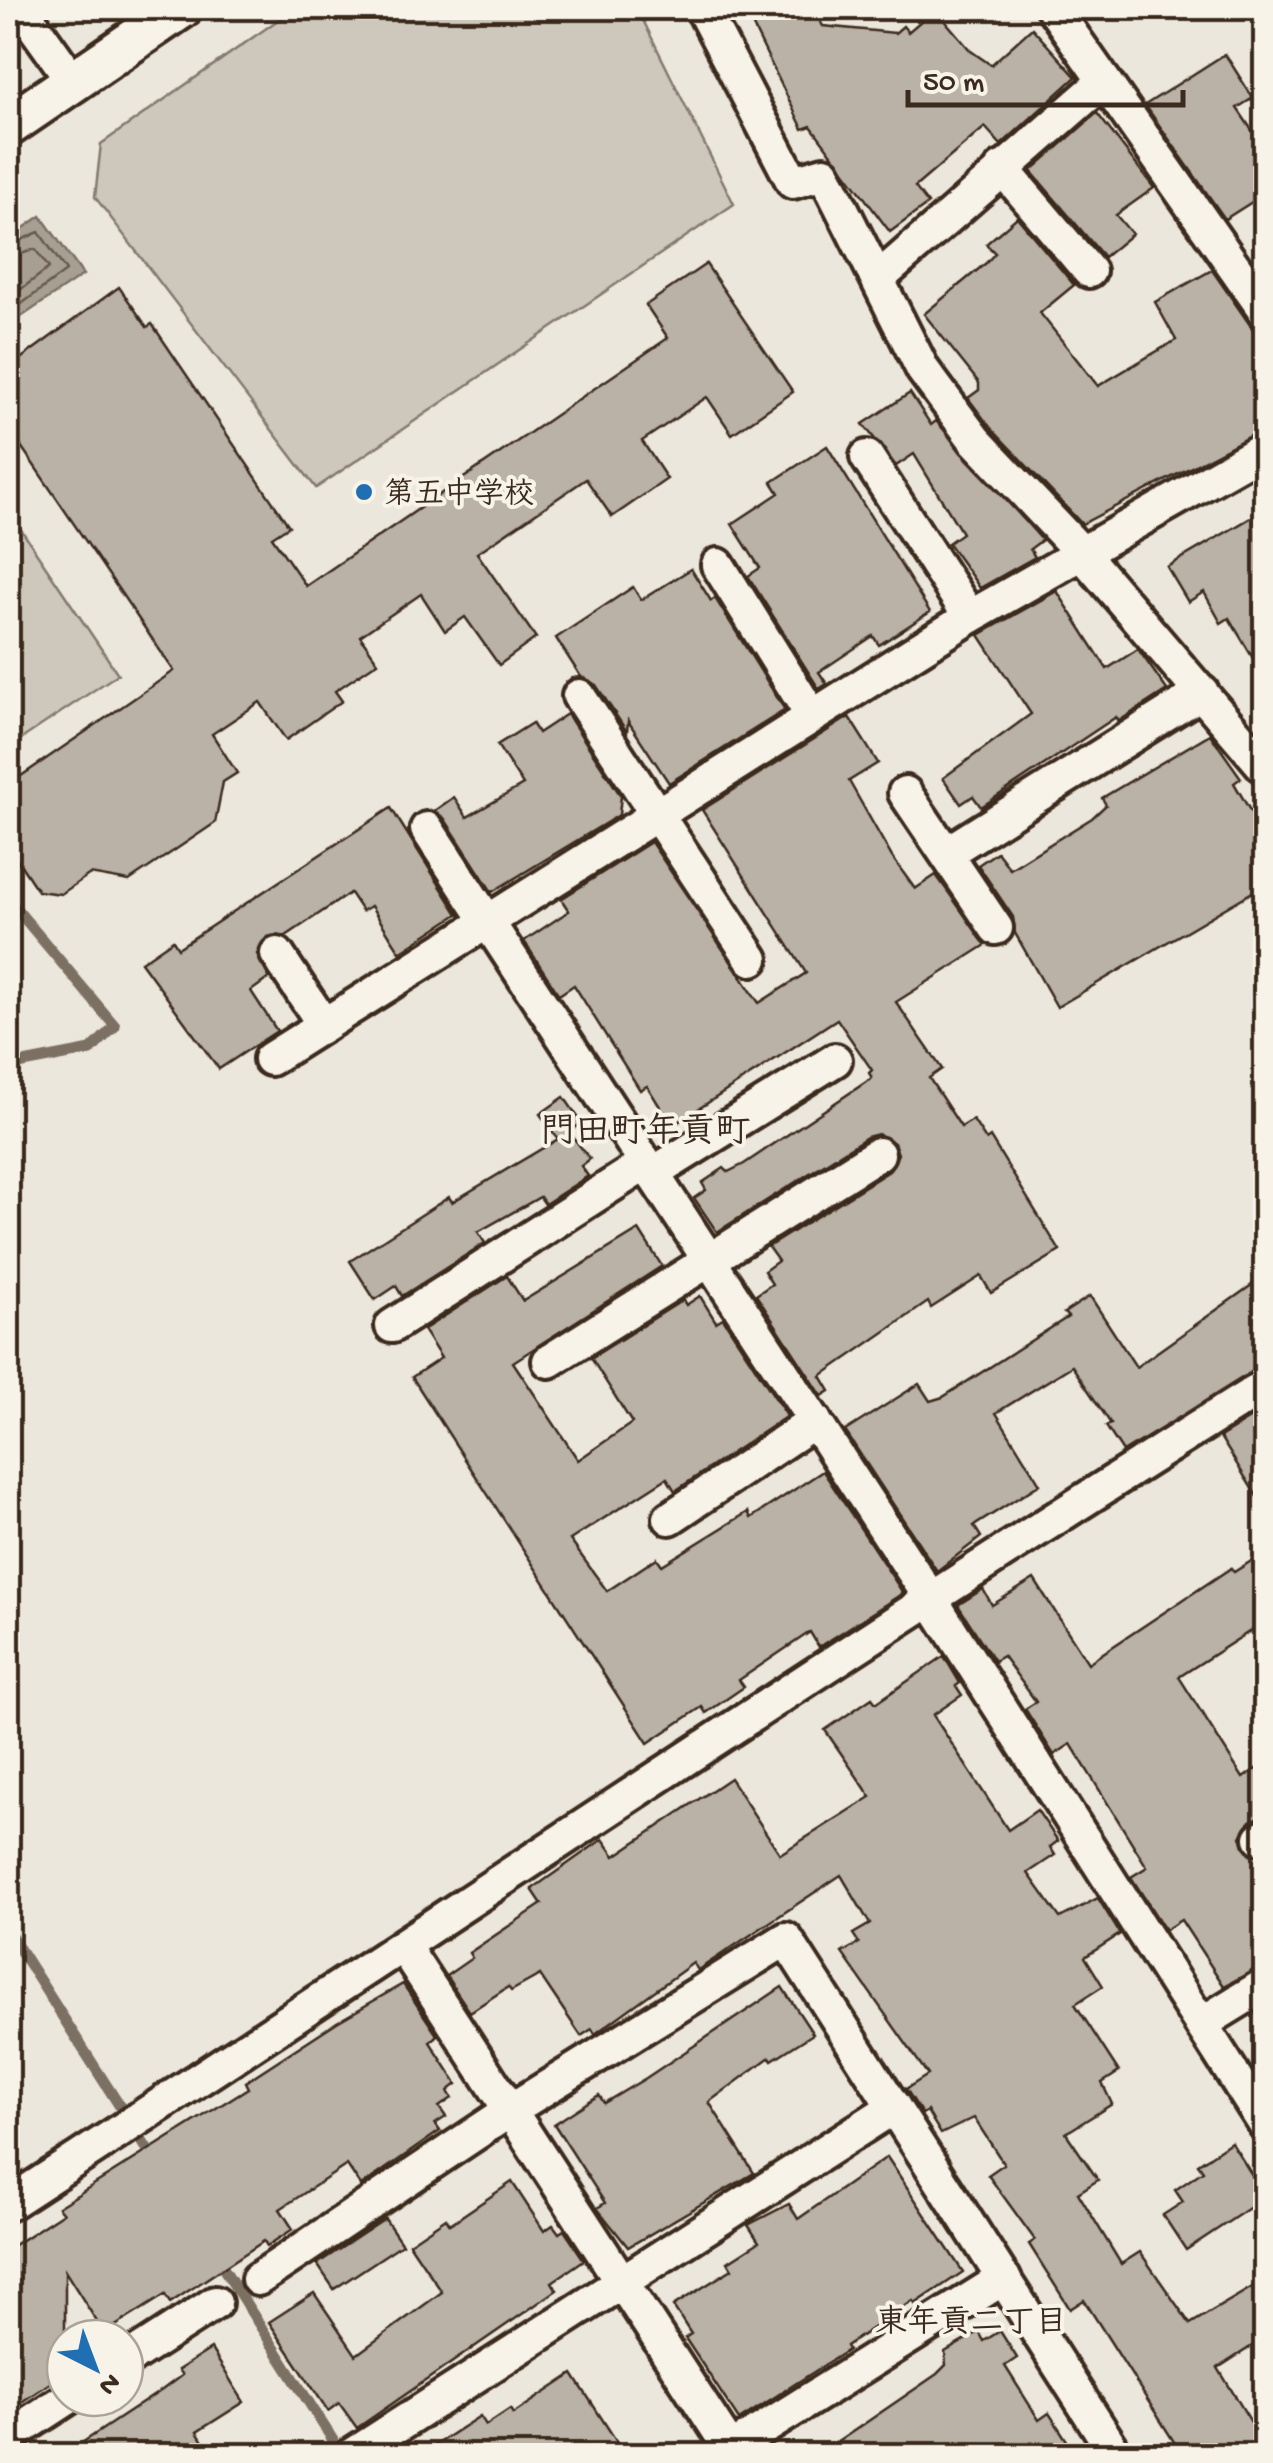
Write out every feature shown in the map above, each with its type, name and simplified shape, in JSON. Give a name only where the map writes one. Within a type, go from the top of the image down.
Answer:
[{"type":"street","points":[[21,8],[73,81]]},
{"type":"street","points":[[8,126],[181,8]]},
{"type":"street","points":[[702,8],[792,182],[824,172],[934,384],[1010,480],[1080,552],[1266,769]]},
{"type":"street","points":[[1053,8],[1266,312]]},
{"type":"street","points":[[879,278],[1104,81]]},
{"type":"street","points":[[1002,168],[1089,271]]},
{"type":"street","points":[[270,1060],[970,617],[1266,448]]},
{"type":"street","points":[[867,457],[970,617]]},
{"type":"street","points":[[718,565],[812,716]]},
{"type":"street","points":[[948,852],[1202,692]]},
{"type":"street","points":[[579,696],[752,959]]},
{"type":"street","points":[[906,793],[996,928]]},
{"type":"street","points":[[427,829],[929,1596],[1266,2126]]},
{"type":"street","points":[[276,954],[324,1025]]},
{"type":"street","points":[[392,1326],[835,1060]]},
{"type":"street","points":[[549,1361],[878,1154]]},
{"type":"street","points":[[8,2204],[404,1947],[929,1596],[1266,1385]]},
{"type":"street","points":[[670,1518],[814,1421]]},
{"type":"street","points":[[258,2279],[512,2108],[786,1939],[1118,2456]]},
{"type":"street","points":[[404,1947],[733,2452],[1004,2278]]},
{"type":"street","points":[[1201,2024],[1266,1984]]},
{"type":"street","points":[[351,2456],[894,2107]]},
{"type":"street","points":[[145,2349],[215,2303]]},
{"type":"street","points":[[8,2437],[45,2413]]},
{"type":"shaded area","points":[[295,8],[637,8],[734,204],[316,488],[95,197],[101,144]]},
{"type":"shaded area","points":[[16,522],[118,674],[8,748],[8,528]]},
{"type":"water","points":[[41,216],[83,275],[8,326],[8,239]]},
{"type":"building","points":[[744,8],[813,8],[823,26],[895,33],[903,26],[908,32],[935,9],[971,51],[991,65],[1032,28],[1076,77],[1001,145],[985,127],[915,187],[928,204],[890,232],[811,126],[803,129]]},
{"type":"building","points":[[1225,54],[1253,98],[1237,108],[1266,151],[1266,193],[1225,219],[1145,105]]},
{"type":"building","points":[[1097,113],[1154,188],[1116,215],[1132,234],[1104,257],[1031,171]]},
{"type":"building","points":[[1017,217],[1074,285],[1040,313],[1098,386],[1176,340],[1155,302],[1212,270],[1266,348],[1266,428],[1082,524],[990,427],[968,398],[979,390],[979,383],[924,314],[986,263],[995,253],[986,244]]},
{"type":"building","points":[[706,264],[793,392],[732,434],[707,397],[642,441],[667,479],[612,517],[586,479],[477,553],[536,638],[499,665],[465,617],[445,631],[421,594],[360,636],[378,662],[335,691],[342,701],[286,740],[260,702],[212,734],[237,773],[223,782],[215,823],[129,881],[90,874],[61,894],[38,891],[8,846],[8,785],[174,671],[8,427],[8,368],[119,287],[147,327],[152,324],[289,526],[272,537],[306,586],[668,338],[646,305]]},
{"type":"building","points":[[910,393],[931,425],[936,421],[1042,540],[1030,549],[1035,557],[980,588],[948,543],[962,533],[914,454],[896,466],[863,424]]},
{"type":"building","points":[[827,446],[930,612],[879,645],[873,636],[819,672],[827,684],[819,689],[748,576],[760,568],[732,524],[779,493],[772,482]]},
{"type":"building","points":[[1266,509],[1266,680],[1229,618],[1221,623],[1204,592],[1188,602],[1167,567]]},
{"type":"building","points":[[691,569],[711,601],[715,598],[785,710],[669,783],[628,721],[627,732],[596,685],[581,677],[556,638],[633,587],[641,600]]},
{"type":"building","points":[[1057,591],[1107,669],[1138,649],[1167,690],[1119,721],[1116,717],[981,807],[973,796],[961,804],[943,778],[1031,714],[979,635]]},
{"type":"building","points":[[567,714],[621,796],[619,815],[492,892],[444,818],[434,811],[454,797],[467,817],[523,785],[497,745],[532,723],[538,733]]},
{"type":"building","points":[[849,717],[878,763],[849,781],[892,857],[915,889],[936,875],[986,945],[896,1002],[942,1069],[929,1078],[961,1127],[973,1120],[986,1140],[990,1137],[1060,1251],[991,1293],[981,1276],[931,1308],[928,1302],[821,1376],[830,1391],[822,1396],[756,1295],[772,1284],[764,1271],[778,1261],[768,1247],[889,1171],[898,1154],[894,1143],[878,1134],[867,1137],[717,1232],[694,1198],[706,1190],[702,1183],[724,1168],[728,1172],[744,1164],[872,1078],[872,1070],[837,1019],[672,1126],[647,1086],[640,1090],[574,985],[559,995],[524,941],[569,911],[561,899],[651,842],[759,1003],[806,973],[702,810]]},
{"type":"building","points":[[1210,734],[1241,778],[1234,783],[1266,838],[1266,884],[1057,1007],[1015,933],[1013,917],[978,865],[997,852],[1010,869],[1092,818],[1106,805],[1102,798]]},
{"type":"building","points":[[391,808],[458,914],[400,952],[371,906],[362,911],[350,893],[286,936],[267,937],[257,954],[269,978],[251,991],[277,1031],[219,1069],[141,962],[173,940],[178,948]]},
{"type":"building","points":[[564,1097],[582,1123],[569,1132],[590,1159],[581,1166],[588,1176],[545,1204],[540,1197],[478,1232],[485,1243],[402,1296],[396,1286],[375,1300],[350,1261],[449,1197],[452,1202],[558,1139],[540,1114]]},
{"type":"building","points":[[639,1230],[662,1266],[513,1362],[578,1460],[632,1423],[591,1358],[683,1300],[686,1305],[700,1296],[716,1322],[723,1318],[787,1416],[675,1491],[667,1478],[570,1540],[607,1591],[657,1558],[662,1565],[748,1512],[751,1518],[823,1471],[903,1593],[819,1647],[810,1632],[739,1680],[744,1687],[706,1713],[702,1707],[648,1743],[412,1377],[441,1358],[423,1330],[507,1276],[523,1301]]},
{"type":"building","points":[[1266,1275],[1266,1365],[1123,1452],[1106,1426],[1111,1424],[1072,1366],[996,1413],[1040,1484],[974,1526],[981,1537],[937,1571],[845,1431],[919,1384],[930,1401],[943,1397],[1068,1317],[1064,1313],[1090,1296],[1136,1367]]},
{"type":"building","points":[[1266,1409],[1266,1511],[1220,1437]]},
{"type":"building","points":[[1253,1560],[1266,1579],[1266,1621],[1179,1677],[1243,1778],[1266,1762],[1266,1815],[1250,1821],[1241,1837],[1250,1855],[1266,1857],[1266,1964],[1224,1986],[1181,1920],[1165,1930],[1131,1877],[1147,1867],[1071,1744],[1054,1755],[1025,1709],[1036,1702],[1003,1656],[994,1661],[958,1605],[983,1589],[992,1605],[1034,1579],[1088,1663],[1231,1568],[1234,1572]]},
{"type":"building","points":[[944,1656],[960,1683],[956,1686],[962,1695],[933,1715],[1008,1830],[1037,1810],[1058,1841],[1050,1847],[1055,1855],[1028,1873],[1060,1918],[1098,1898],[1120,1934],[1085,1957],[1103,1986],[1075,2004],[1119,2072],[1102,2083],[1112,2104],[1066,2133],[1098,2180],[1078,2193],[1121,2264],[1140,2252],[1190,2324],[1266,2279],[1266,2337],[1218,2368],[1265,2445],[1248,2456],[1183,2456],[1084,2300],[1070,2309],[1029,2244],[1035,2240],[988,2175],[1004,2164],[974,2118],[941,2134],[927,2111],[922,2114],[906,2089],[928,2075],[842,1953],[859,1943],[853,1934],[870,1924],[841,1875],[698,1970],[693,1963],[595,2034],[592,2029],[581,2036],[540,1975],[511,1991],[508,1987],[470,2012],[446,1976],[472,1958],[469,1953],[542,1904],[532,1889],[603,1839],[615,1856],[730,1778],[780,1854],[871,1797],[825,1730],[872,1698],[876,1703]]},
{"type":"building","points":[[403,1984],[437,2035],[430,2042],[457,2084],[448,2091],[452,2098],[439,2107],[446,2117],[435,2124],[440,2131],[361,2186],[347,2165],[280,2209],[293,2229],[267,2246],[264,2241],[170,2303],[165,2295],[128,2318],[95,2318],[65,2271],[65,2318],[45,2318],[45,2386],[8,2411],[8,2249],[63,2213],[58,2207],[248,2088],[245,2082]]},
{"type":"building","points":[[782,1987],[813,2034],[772,2060],[770,2057],[709,2102],[754,2173],[628,2247],[597,2208],[605,2203],[554,2124],[599,2095],[604,2103],[646,2078]]},
{"type":"building","points":[[1231,2142],[1266,2197],[1186,2250],[1163,2215],[1183,2202],[1175,2190],[1203,2171],[1198,2164]]},
{"type":"building","points":[[887,2157],[963,2272],[915,2304],[913,2301],[846,2346],[848,2350],[739,2420],[685,2338],[691,2334],[673,2306],[732,2269],[728,2262],[759,2242],[748,2225],[789,2204],[798,2219]]},
{"type":"building","points":[[512,2182],[544,2231],[553,2225],[559,2233],[564,2230],[584,2260],[552,2282],[557,2290],[357,2428],[339,2403],[328,2411],[269,2322],[314,2293],[356,2355],[442,2292],[409,2243],[446,2218],[450,2224]]},
{"type":"building","points":[[385,2219],[402,2244],[334,2289],[317,2264]]},
{"type":"building","points":[[1000,2331],[1017,2358],[1005,2366],[1039,2420],[1049,2413],[1077,2456],[817,2456],[937,2374],[946,2365],[945,2352],[979,2332],[984,2341]]},
{"type":"building","points":[[211,2349],[244,2402],[197,2432],[212,2456],[62,2456],[120,2418],[145,2418],[145,2401],[182,2375],[178,2370]]},
{"type":"building","points":[[573,2374],[626,2456],[418,2456],[480,2416],[486,2425],[510,2409],[513,2414]]},
{"type":"waterway","points":[[8,899],[115,1026],[91,1050],[8,1066]]},
{"type":"waterway","points":[[8,1931],[156,2163]]},
{"type":"waterway","points":[[215,2255],[343,2456]]},
{"type":"place","name":"第五中学校","points":[[364,492]]},
{"type":"district","name":"門田町年貢町","points":[[645,1129]]},
{"type":"district","name":"東年貢二丁目","points":[[971,2320]]}]
